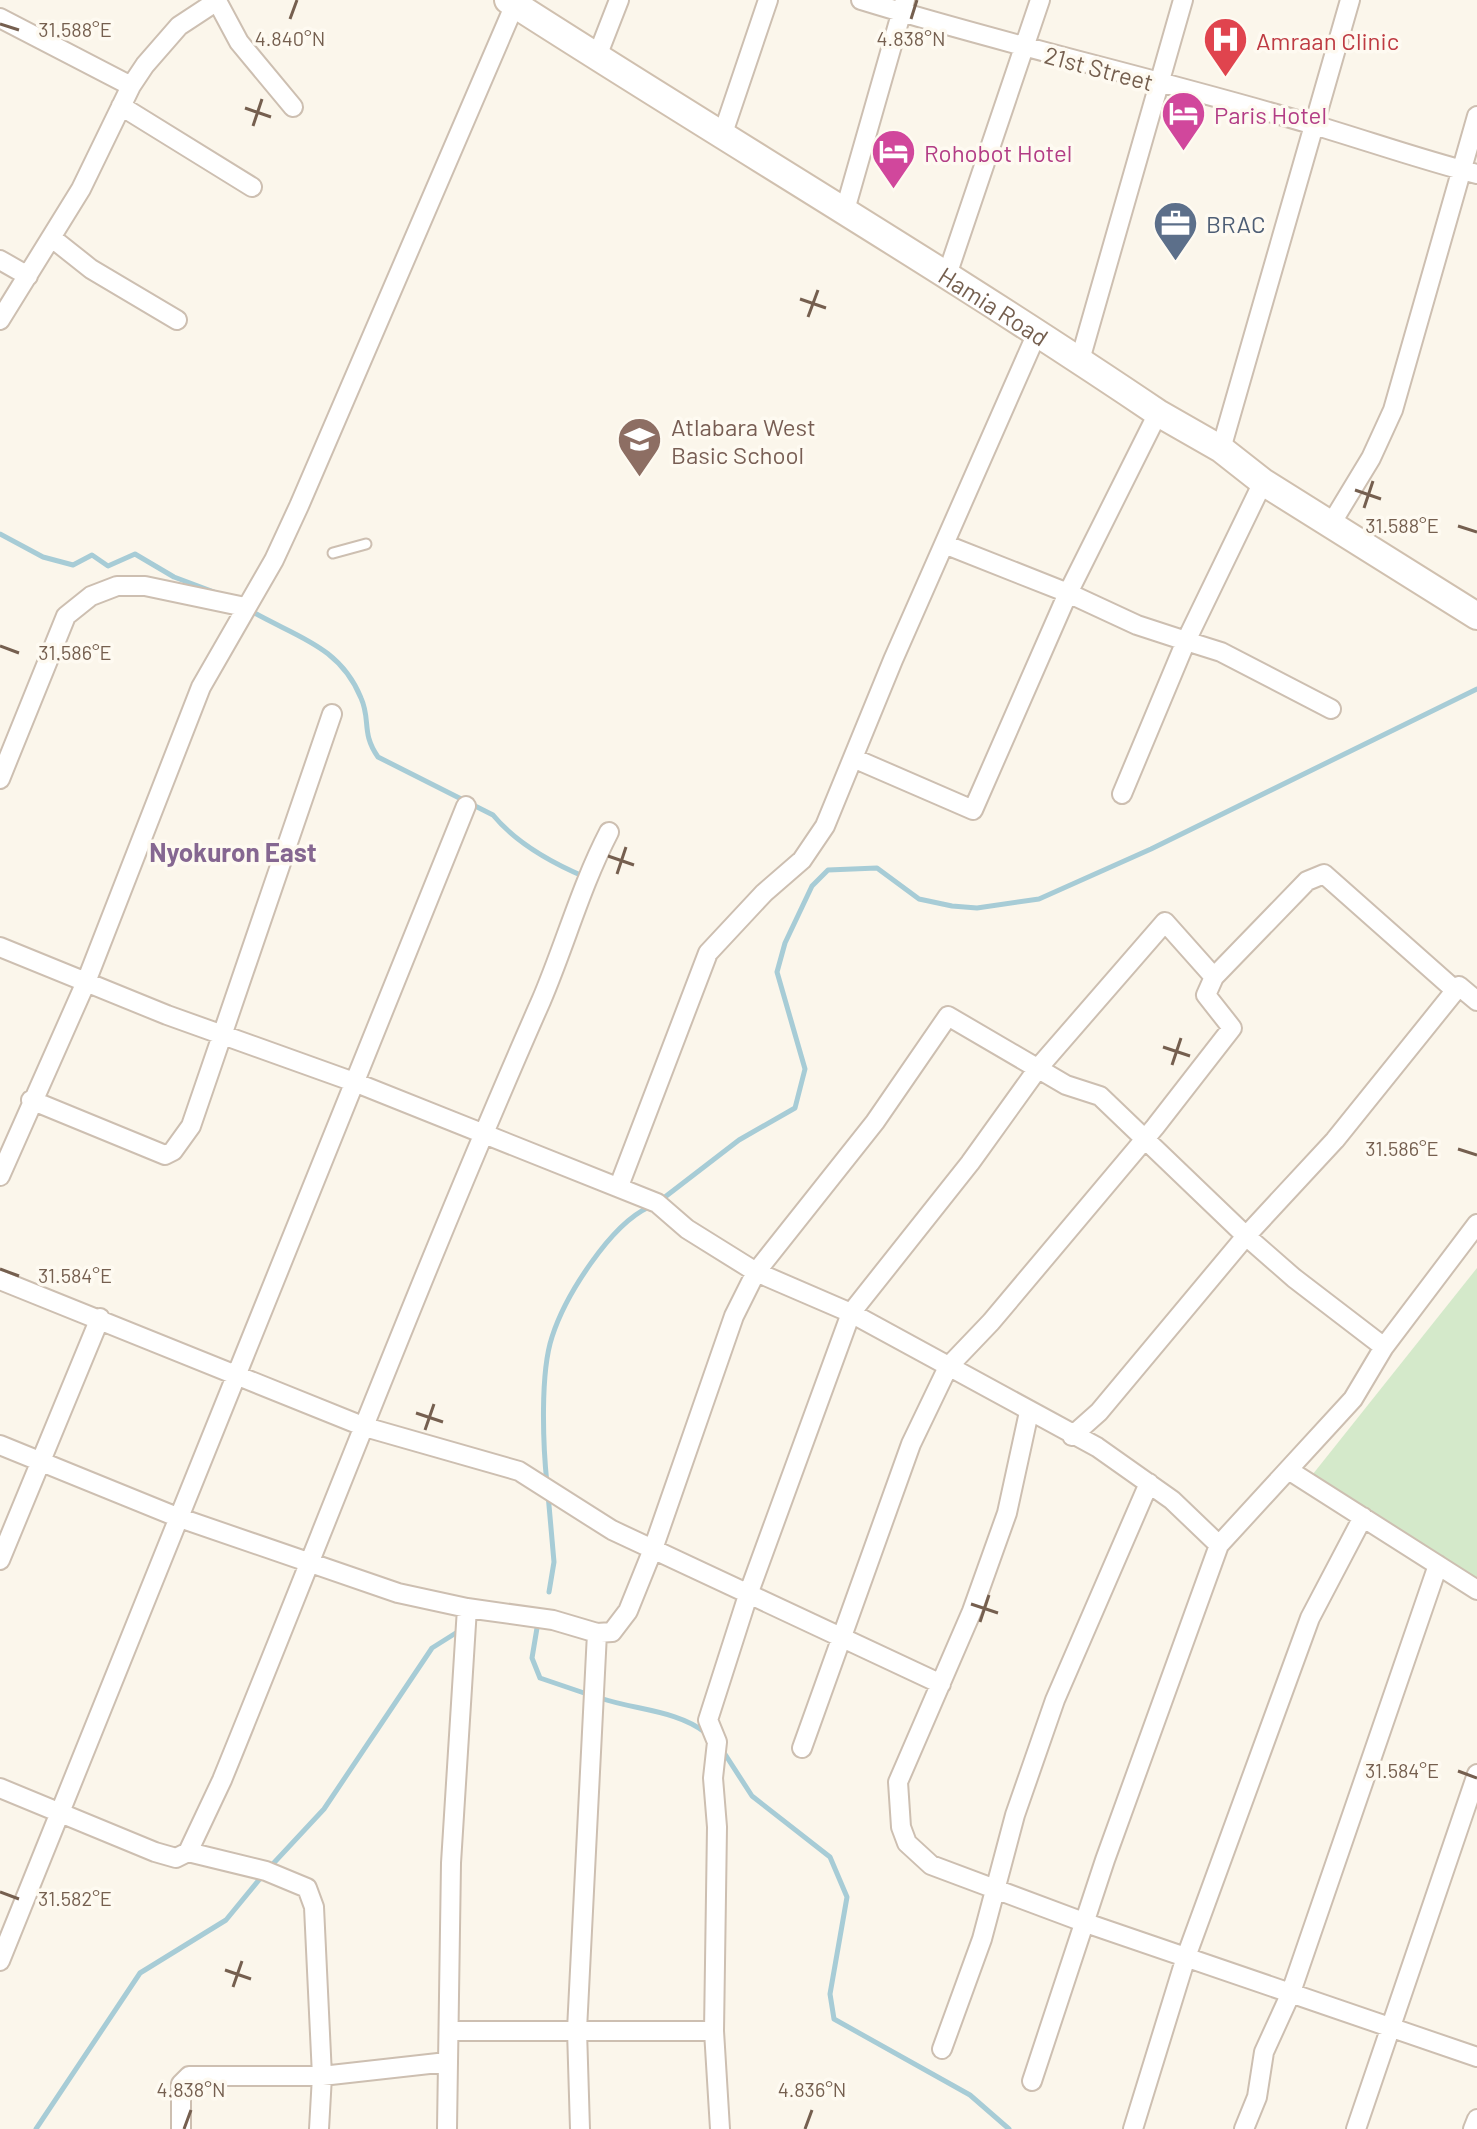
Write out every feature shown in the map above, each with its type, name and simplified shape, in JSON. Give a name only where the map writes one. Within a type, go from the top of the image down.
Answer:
[{"type":"main road","name":"Hamia Road","points":[[512,2],[596,59],[723,133],[1158,413],[1221,449],[1263,482],[1477,616]]},
{"type":"street","points":[[596,59],[619,0]]},
{"type":"street","points":[[723,133],[768,0]]},
{"type":"street","name":"21st Street","points":[[861,0],[904,6],[1025,49],[1314,125],[1469,172]]},
{"type":"street","points":[[947,275],[1040,0]]},
{"type":"street","points":[[1080,360],[1183,0]]},
{"type":"street","points":[[1221,449],[1350,0]]},
{"type":"street","points":[[0,320],[81,189],[131,86],[160,45],[179,26],[217,1],[239,42],[293,107]]},
{"type":"street","points":[[0,1176],[31,1100],[86,982],[201,687],[274,560],[326,445],[512,2]]},
{"type":"street","points":[[845,210],[904,6]]},
{"type":"street","points":[[0,18],[131,86]]},
{"type":"street","points":[[121,106],[252,187]]},
{"type":"street","points":[[1331,524],[1371,458],[1393,410],[1469,172],[1477,116]]},
{"type":"street","points":[[52,238],[91,269],[177,320]]},
{"type":"street","points":[[0,260],[28,276]]},
{"type":"street","points":[[619,1186],[708,953],[764,893],[802,860],[825,826],[1037,333]]},
{"type":"street","points":[[853,758],[973,810],[1068,593],[1158,413]]},
{"type":"street","points":[[1122,794],[1186,641],[1263,482]]},
{"type":"street","points":[[944,544],[1068,593],[1137,625],[1221,652],[1331,709]]},
{"type":"street","points":[[0,779],[66,616],[91,596],[117,586],[145,586],[248,602]]},
{"type":"street","points":[[31,1100],[165,1155],[173,1151],[191,1126],[332,714]]},
{"type":"street","points":[[0,1961],[466,806]]},
{"type":"street","points":[[0,1788],[155,1852],[176,1858],[188,1852],[222,1780],[482,1134],[547,987],[579,899],[609,832]]},
{"type":"street","points":[[802,1748],[839,1635],[911,1444],[948,1367],[991,1322],[1143,1141],[1232,1028],[1206,995],[1214,977],[1297,891],[1324,874],[1456,991]]},
{"type":"street","points":[[720,2129],[714,2031],[717,1827],[713,1778],[717,1742],[708,1720],[749,1592],[851,1313],[970,1163],[1039,1067],[1165,922],[1214,977]]},
{"type":"street","points":[[0,947],[354,1082],[657,1203],[687,1229],[756,1272],[851,1313],[1097,1447],[1149,1483],[1219,1545]]},
{"type":"street","points":[[1072,1436],[1099,1412],[1246,1236],[1335,1140],[1459,986],[1477,1001]]},
{"type":"street","points":[[0,1445],[177,1517],[398,1593],[467,1608],[553,1620],[597,1633],[612,1632],[622,1622],[653,1549],[734,1316],[756,1272],[875,1122],[948,1016],[1066,1085],[1100,1096],[1143,1141],[1246,1236],[1294,1278],[1384,1347]]},
{"type":"street","points":[[1032,2081],[1219,1545],[1353,1399],[1384,1347],[1477,1224]]},
{"type":"street","points":[[0,1280],[100,1318],[235,1378],[365,1427],[519,1471],[612,1530],[941,1684]]},
{"type":"street","points":[[0,1560],[100,1318]]},
{"type":"street","points":[[1029,1412],[1007,1513],[941,1684],[898,1782],[901,1827],[907,1843],[931,1865],[1290,1995],[1477,2057]]},
{"type":"street","points":[[1290,1471],[1477,1590]]},
{"type":"street","points":[[942,2049],[982,1939],[994,1888],[1055,1700],[1149,1483]]},
{"type":"street","points":[[1133,2129],[1186,1957],[1310,1618],[1363,1517]]},
{"type":"street","points":[[1244,2129],[1257,2097],[1264,2052],[1290,1995],[1438,1565]]},
{"type":"street","points":[[447,2129],[451,1863],[467,1608]]},
{"type":"street","points":[[580,2129],[577,2030],[597,1633]]},
{"type":"street","points":[[1356,2129],[1477,1774]]},
{"type":"street","points":[[188,1852],[266,1871],[307,1888],[314,1907],[322,2076],[319,2129]]},
{"type":"street","points":[[450,2031],[714,2031]]},
{"type":"street","points":[[181,2129],[181,2084],[184,2078],[322,2076],[447,2062]]},
{"type":"street","points":[[1473,2129],[1477,2119]]},
{"type":"lane","points":[[333,553],[366,544]]},
{"type":"green space","points":[[1477,1268],[1477,1588],[1309,1479]]},
{"type":"waterway","points":[[0,534],[43,557],[73,565],[92,555],[108,566],[135,554],[174,577],[214,592]]},
{"type":"waterway","points":[[251,611],[315,645],[341,666],[361,698],[370,741],[378,757],[493,815],[512,835],[535,851],[585,877]]},
{"type":"waterway","points":[[661,1200],[739,1140],[795,1108],[805,1069],[777,972],[785,943],[812,886],[828,870],[877,868],[919,899],[952,906],[977,908],[1039,899],[1151,849],[1477,689]]},
{"type":"waterway","points":[[547,1484],[544,1389],[548,1352],[558,1320],[578,1283],[605,1245],[634,1216],[649,1207]]},
{"type":"waterway","points":[[548,1494],[554,1562],[549,1592]]},
{"type":"waterway","points":[[538,1622],[532,1658],[540,1678],[590,1695]]},
{"type":"waterway","points":[[270,1867],[324,1809],[432,1648],[459,1631]]},
{"type":"waterway","points":[[600,1698],[669,1715],[706,1733]]},
{"type":"waterway","points":[[721,1748],[752,1796],[830,1857],[847,1897],[830,1994],[834,2019],[970,2095],[1009,2129]]},
{"type":"waterway","points":[[36,2129],[140,1973],[226,1920],[263,1875]]},
{"type":"place","name":"Amraan Clinic","points":[[1225,79]]},
{"type":"place","name":"Paris Hotel","points":[[1183,153]]},
{"type":"place","name":"Rohobot Hotel","points":[[893,191]]},
{"type":"place","name":"BRAC","points":[[1175,262]]},
{"type":"place","name":"Atlabara West Basic School","points":[[640,479]]},
{"type":"district","name":"Nyokuron East","points":[[233,851]]}]
